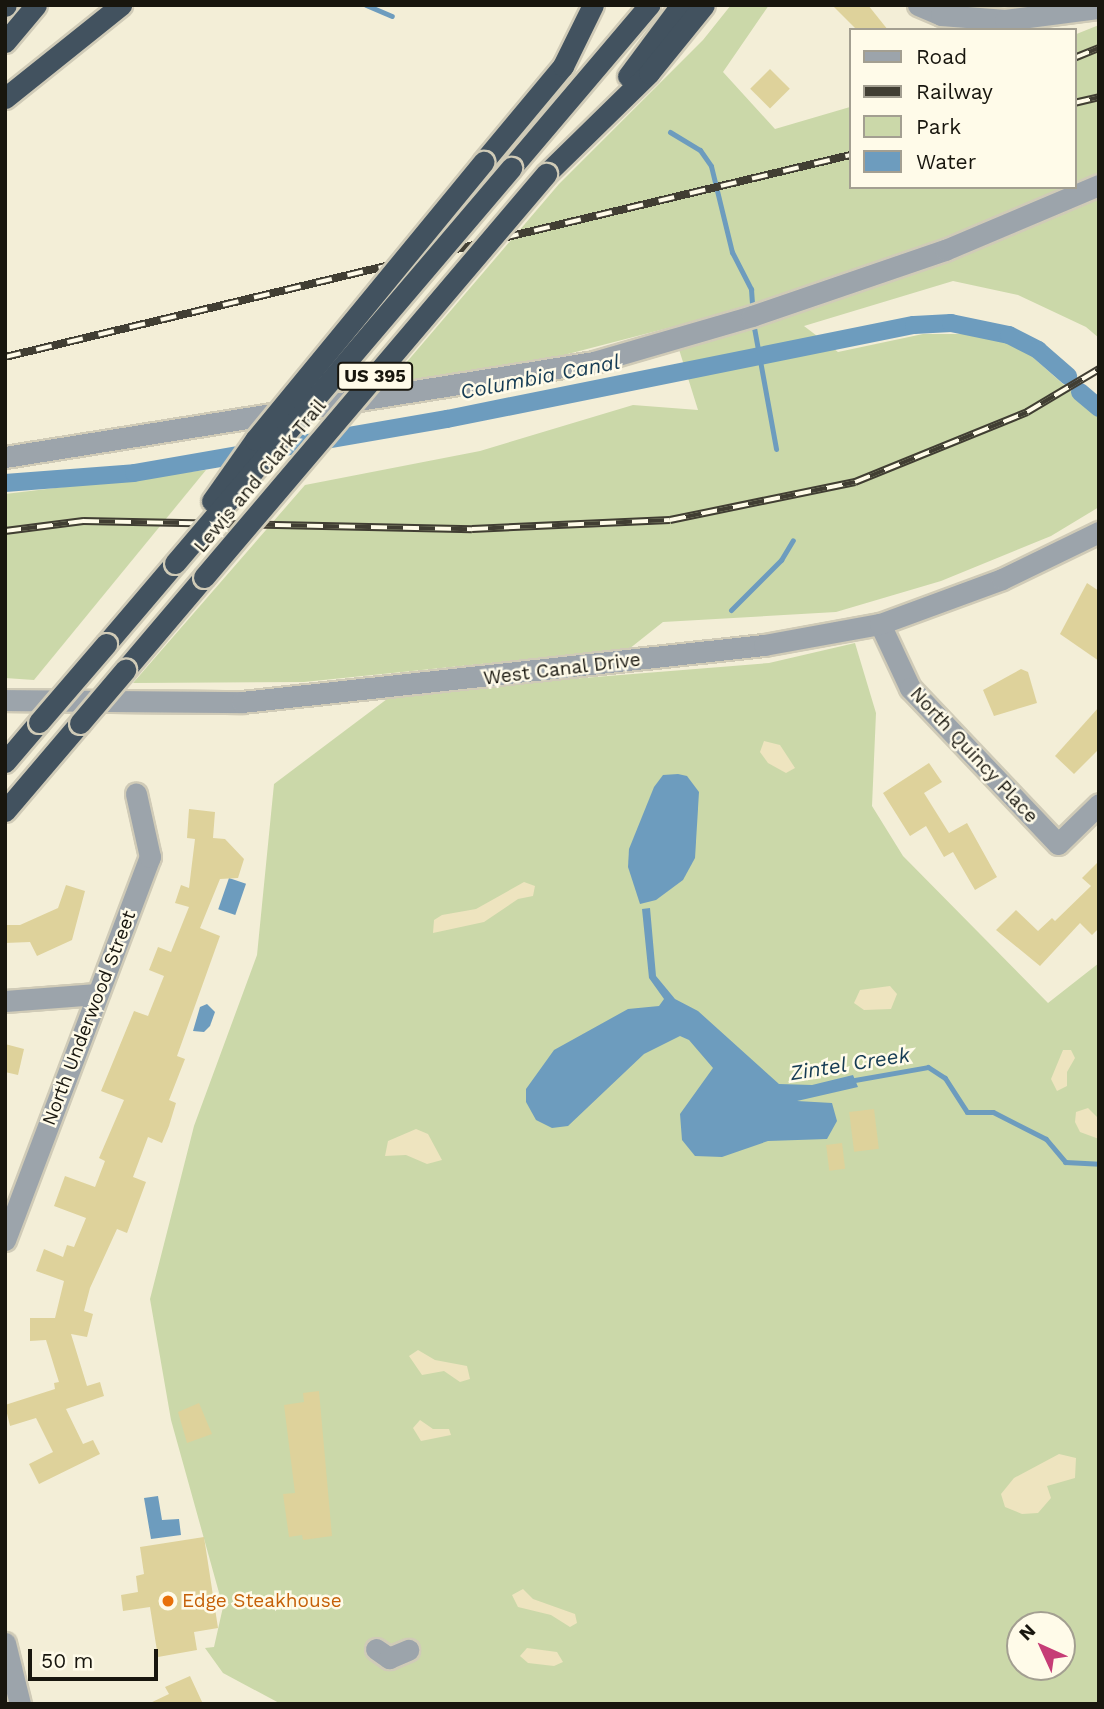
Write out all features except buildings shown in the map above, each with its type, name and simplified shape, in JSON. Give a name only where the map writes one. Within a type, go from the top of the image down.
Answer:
[{"type":"highway","points":[[5,42],[36,5]]},
{"type":"highway","points":[[5,98],[123,5]]},
{"type":"highway","points":[[175,563],[255,440],[562,66],[593,5]]},
{"type":"highway","name":"Lewis and Clark Trail","points":[[5,762],[649,5]]},
{"type":"highway","name":"Lewis and Clark Trail","points":[[5,811],[547,174],[681,5]]},
{"type":"highway","points":[[547,174],[649,73],[704,5]]},
{"type":"street","points":[[918,5],[969,19],[1092,10]]},
{"type":"street","points":[[5,457],[594,362],[752,316],[945,250],[1099,186]]},
{"type":"street","name":"West Canal Drive","points":[[5,700],[242,702],[764,645],[880,624],[1002,579],[1099,532]]},
{"type":"street","name":"North Quincy Place","points":[[880,624],[910,688],[1058,844],[1099,804]]},
{"type":"street","name":"North Underwood Street","points":[[5,1240],[150,857],[136,794]]},
{"type":"street","points":[[5,1001],[97,994]]},
{"type":"street","points":[[5,1643],[20,1704]]},
{"type":"street","points":[[376,1649],[389,1658],[408,1650]]},
{"type":"green space","points":[[731,5],[769,5],[723,72],[775,129],[848,108],[848,189],[1076,189],[1076,34],[1099,25],[1099,338],[1086,327],[1018,295],[953,281],[804,326],[838,352],[923,334],[989,334],[1027,352],[1099,416],[1099,507],[1051,536],[941,581],[836,612],[663,622],[629,649],[304,682],[133,683],[305,485],[480,451],[633,405],[698,410],[672,327],[471,379],[382,391],[559,184],[703,40]]},
{"type":"green space","points":[[206,470],[34,680],[5,678],[5,494]]},
{"type":"green space","points":[[855,643],[876,713],[872,806],[903,856],[1048,1003],[1099,963],[1099,1704],[281,1704],[223,1673],[205,1648],[214,1647],[223,1607],[171,1420],[150,1299],[194,1126],[257,955],[274,784],[395,693],[769,663]]},
{"type":"sand","points":[[764,741],[780,745],[795,768],[786,773],[768,763],[760,752]]},
{"type":"sand","points":[[524,882],[535,886],[533,896],[518,899],[484,922],[433,933],[434,920],[442,915],[476,909]]},
{"type":"sand","points":[[890,986],[897,994],[891,1009],[864,1010],[854,1003],[860,990]]},
{"type":"sand","points":[[1063,1050],[1071,1050],[1075,1058],[1067,1072],[1067,1086],[1057,1091],[1051,1079]]},
{"type":"sand","points":[[1088,1108],[1099,1119],[1099,1139],[1080,1132],[1075,1122],[1076,1112]]},
{"type":"sand","points":[[416,1129],[428,1134],[442,1160],[427,1164],[406,1155],[385,1156],[388,1141]]},
{"type":"sand","points":[[418,1350],[435,1360],[467,1366],[470,1379],[460,1382],[444,1371],[422,1375],[409,1356]]},
{"type":"sand","points":[[420,1420],[433,1429],[449,1429],[451,1435],[421,1441],[413,1428]]},
{"type":"sand","points":[[1059,1454],[1076,1458],[1075,1478],[1047,1486],[1051,1498],[1038,1513],[1022,1514],[1005,1507],[1001,1494],[1014,1478]]},
{"type":"sand","points":[[523,1589],[533,1599],[575,1614],[577,1623],[570,1627],[551,1615],[518,1607],[512,1595]]},
{"type":"sand","points":[[527,1648],[557,1652],[563,1662],[554,1666],[528,1663],[520,1656]]},
{"type":"water","points":[[663,775],[687,776],[699,792],[695,858],[683,880],[656,900],[640,904],[628,867],[629,849],[654,787]]},
{"type":"water","points":[[229,878],[246,884],[235,915],[218,909]]},
{"type":"water","points":[[650,908],[656,976],[675,999],[698,1011],[779,1084],[812,1085],[853,1075],[858,1087],[797,1101],[832,1103],[837,1121],[827,1139],[768,1141],[722,1157],[695,1156],[682,1140],[680,1114],[713,1068],[689,1040],[680,1036],[644,1054],[568,1126],[552,1128],[536,1120],[526,1102],[526,1089],[554,1050],[628,1009],[659,1006],[664,999],[649,978],[642,909]]},
{"type":"water","points":[[207,1004],[215,1012],[210,1026],[204,1032],[193,1031],[200,1007]]},
{"type":"water","points":[[158,1496],[162,1520],[179,1519],[181,1535],[151,1539],[144,1498]]},
{"type":"waterway","name":"Zintel Creek","points":[[366,5],[392,16]]},
{"type":"waterway","name":"Zintel Creek","points":[[670,132],[700,150],[711,166],[732,252],[751,289],[752,303]]},
{"type":"waterway","name":"Zintel Creek","points":[[753,322],[776,449]]},
{"type":"waterway","name":"Columbia Canal","points":[[5,483],[134,473],[447,419],[914,325],[951,323],[1009,335],[1038,350],[1068,376]]},
{"type":"waterway","name":"Columbia Canal","points":[[1080,392],[1099,408]]},
{"type":"waterway","name":"Zintel Creek","points":[[731,610],[781,560],[793,540]]},
{"type":"waterway","name":"Zintel Creek","points":[[849,1081],[928,1067],[945,1078],[967,1112],[993,1112],[1046,1139],[1065,1162],[1099,1164]]},
{"type":"railway","points":[[1076,57],[1099,48]]},
{"type":"railway","points":[[1076,103],[1099,97]]},
{"type":"railway","points":[[5,357],[848,155]]},
{"type":"railway","points":[[5,531],[83,521],[472,529],[670,520],[855,482],[1027,412],[1099,369]]},
{"type":"place","name":"Edge Steakhouse","points":[[168,1601]]}]
